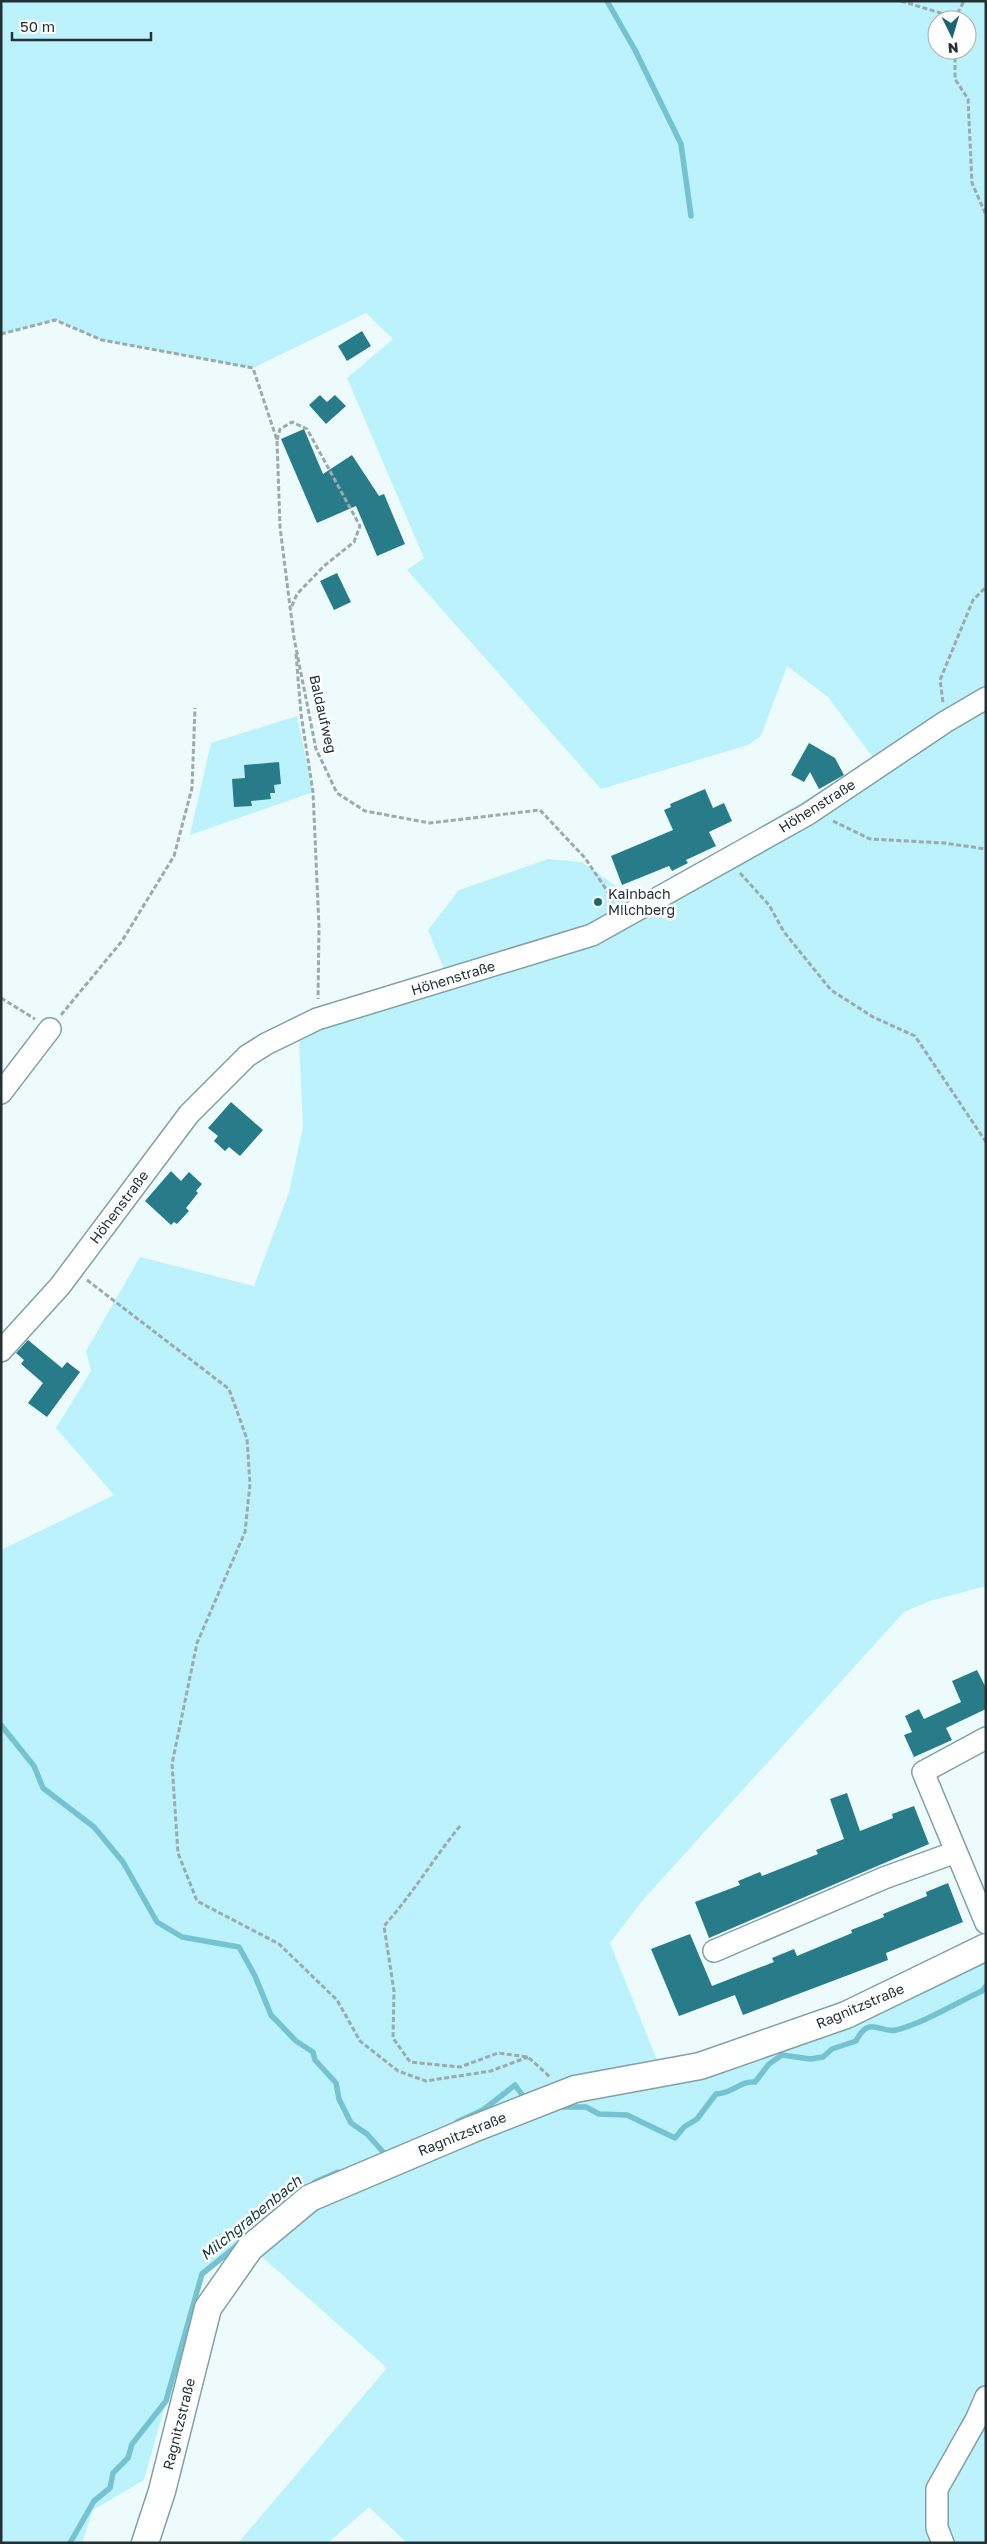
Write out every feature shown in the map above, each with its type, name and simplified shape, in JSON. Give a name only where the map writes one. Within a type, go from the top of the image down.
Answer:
[{"type":"main road","name":"Ragnitzstraße","points":[[145,2543],[162,2491],[208,2308],[250,2248],[310,2198],[474,2129],[575,2090],[700,2066],[846,2015],[986,1947]]},
{"type":"street","name":"Höhenstraße","points":[[1,1351],[72,1269],[189,1114],[247,1056],[266,1044],[317,1020],[592,935],[625,919],[808,814],[945,722],[986,698]]},
{"type":"street","points":[[1,1092],[50,1029]]},
{"type":"street","points":[[986,1738],[923,1772],[986,1923]]},
{"type":"street","points":[[714,1951],[884,1878],[956,1852]]},
{"type":"street","points":[[943,2543],[937,2528],[937,2489],[976,2420],[986,2397]]},
{"type":"path","points":[[901,1],[928,10]]},
{"type":"path","points":[[955,60],[955,79],[968,99],[972,183],[986,215]]},
{"type":"path","name":"Baldaufweg","points":[[1,334],[55,320],[102,340],[253,368],[277,440],[280,527],[294,638],[316,749],[337,793],[365,812],[430,823],[540,810],[585,858],[625,919]]},
{"type":"path","points":[[277,440],[280,429],[292,422],[307,429],[360,526],[354,542],[324,566],[297,594],[290,609]]},
{"type":"path","points":[[945,722],[940,680],[973,600],[986,587]]},
{"type":"path","points":[[294,638],[301,714],[313,792],[319,927],[317,1020]]},
{"type":"path","points":[[1,998],[50,1029],[122,941],[174,856],[192,788],[195,708]]},
{"type":"path","points":[[808,814],[835,822],[870,839],[944,843],[986,849]]},
{"type":"path","points":[[728,860],[769,905],[784,932],[831,990],[873,1018],[915,1036],[986,1142]]},
{"type":"path","points":[[72,1269],[229,1390],[247,1439],[250,1484],[245,1532],[197,1643],[172,1764],[178,1853],[197,1901],[279,1944],[337,2000],[360,2041],[398,2071],[426,2081],[492,2071],[528,2057],[498,2053],[460,2067],[410,2062],[393,2038],[394,1991],[384,1926],[405,1902],[441,1849],[460,1826]]},
{"type":"shaded area","points":[[1,1],[986,1],[986,1586],[930,1601],[904,1612],[642,1901],[610,1943],[659,2065],[726,2047],[861,2000],[986,1936],[986,2543],[407,2543],[369,2507],[328,2543],[238,2543],[387,2368],[243,2240],[202,2274],[144,2480],[93,2510],[82,2543],[1,2543],[1,1550],[114,1495],[56,1428],[91,1371],[86,1351],[140,1257],[254,1286],[289,1192],[303,1127],[298,1019],[448,979],[428,930],[459,890],[548,859],[582,862],[637,901],[874,759],[828,697],[787,666],[761,736],[748,745],[601,789],[407,570],[424,558],[347,378],[393,339],[366,313],[253,368],[102,340],[55,320],[1,334]]},
{"type":"shaded area","points":[[297,716],[313,792],[190,835],[211,743]]},
{"type":"building","points":[[362,331],[371,346],[347,361],[338,346]]},
{"type":"building","points":[[320,395],[327,402],[335,395],[346,406],[326,424],[309,405]]},
{"type":"building","points":[[304,429],[323,474],[352,455],[379,496],[384,494],[405,544],[377,556],[356,506],[317,523],[281,439]]},
{"type":"building","points":[[337,573],[351,602],[334,610],[320,581]]},
{"type":"building","points":[[809,743],[835,758],[844,775],[819,789],[810,772],[804,782],[791,775]]},
{"type":"building","points":[[279,762],[281,784],[274,785],[275,793],[270,793],[271,799],[251,801],[252,806],[234,807],[232,779],[245,778],[244,765]]},
{"type":"building","points":[[705,789],[713,808],[724,803],[732,821],[709,832],[716,846],[686,860],[688,863],[672,871],[669,866],[622,885],[611,856],[673,830],[664,810],[671,807],[670,804]]},
{"type":"building","points":[[231,1102],[263,1130],[240,1156],[229,1147],[225,1151],[214,1141],[218,1136],[208,1128]]},
{"type":"building","points":[[171,1171],[181,1181],[189,1172],[202,1184],[196,1191],[198,1193],[186,1208],[189,1211],[177,1224],[174,1222],[171,1225],[145,1201]]},
{"type":"building","points":[[28,1340],[62,1368],[67,1362],[80,1372],[47,1417],[28,1403],[43,1383],[21,1364],[24,1360],[16,1353]]},
{"type":"building","points":[[977,1670],[986,1688],[986,1709],[946,1728],[952,1740],[914,1757],[904,1735],[912,1732],[905,1716],[919,1709],[924,1719],[961,1702],[952,1681]]},
{"type":"building","points":[[847,1793],[860,1831],[893,1818],[892,1814],[914,1806],[929,1844],[709,1938],[695,1902],[740,1885],[738,1881],[760,1872],[762,1876],[818,1854],[816,1850],[844,1839],[830,1799]]},
{"type":"building","points":[[948,1883],[963,1922],[886,1953],[888,1960],[743,2015],[735,1995],[679,2016],[651,1949],[690,1934],[712,1986],[774,1962],[772,1958],[794,1949],[797,1956],[852,1933],[851,1930],[884,1917],[883,1914],[927,1896],[926,1892]]},
{"type":"waterway","points":[[607,1],[635,50],[681,144],[691,216]]},
{"type":"waterway","points":[[1,1725],[34,1766],[43,1788],[94,1827],[123,1862],[157,1922],[182,1937],[239,1947],[255,1976],[271,2015],[296,2041],[313,2052],[315,2060],[336,2083],[339,2099],[351,2123],[367,2134],[385,2154]]},
{"type":"waterway","name":"Milchgrabenbach","points":[[561,2107],[586,2107],[599,2114],[627,2115],[675,2138],[684,2127],[697,2119],[716,2094],[728,2092],[744,2083],[755,2082],[769,2064],[782,2055],[810,2059],[823,2057],[832,2049],[856,2041],[866,2028],[875,2027],[890,2031],[907,2027],[982,1991],[986,1986]]},
{"type":"waterway","name":"Milchgrabenbach","points":[[457,2122],[483,2110],[515,2085],[523,2096],[528,2096]]},
{"type":"waterway","name":"Milchgrabenbach","points":[[315,2182],[338,2172]]},
{"type":"waterway","name":"Milchgrabenbach","points":[[70,2543],[94,2501],[110,2488],[113,2473],[128,2458],[132,2444],[166,2401],[202,2274],[240,2243]]},
{"type":"place","name":"Kainbach Milchberg","points":[[598,902]]}]
